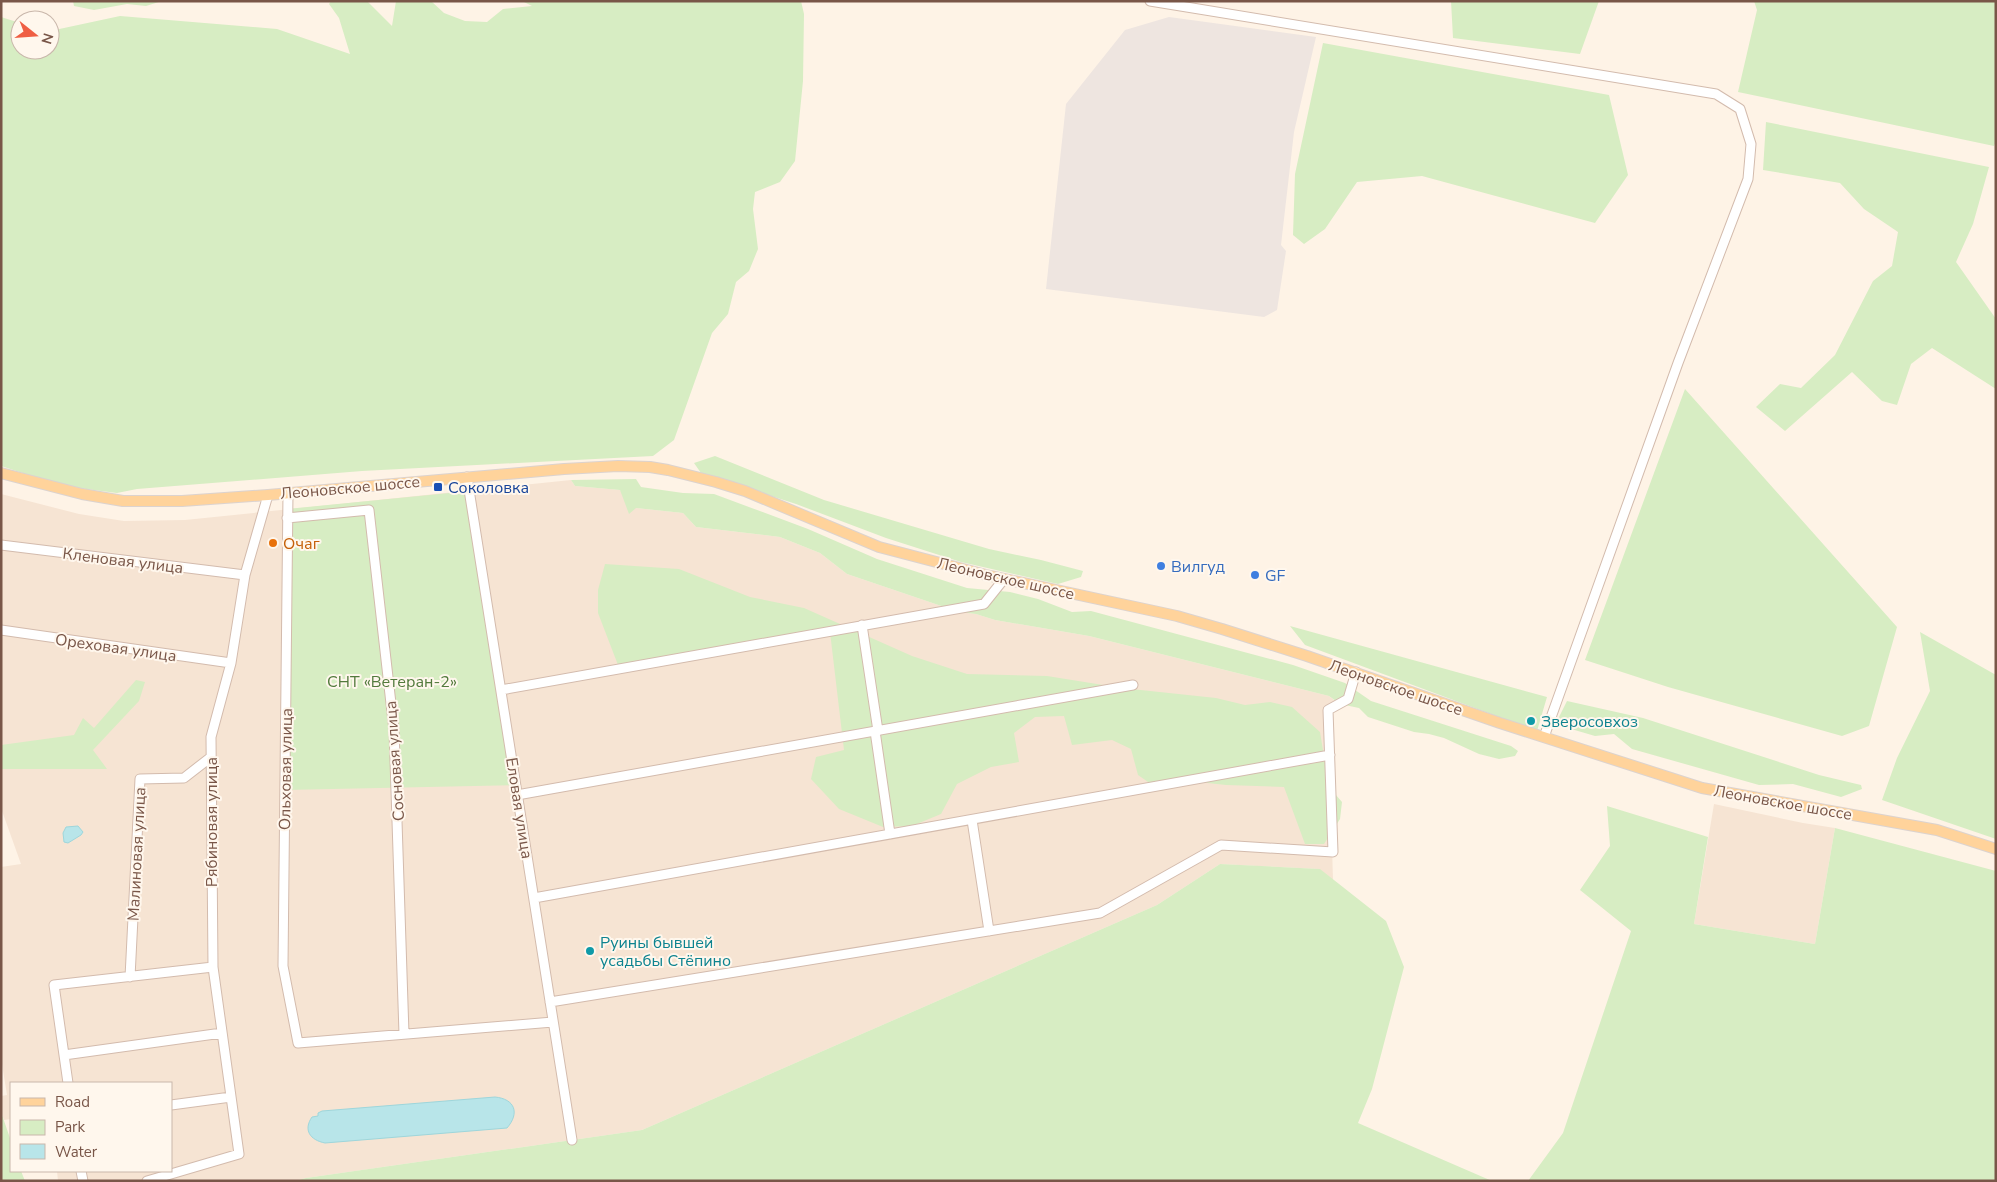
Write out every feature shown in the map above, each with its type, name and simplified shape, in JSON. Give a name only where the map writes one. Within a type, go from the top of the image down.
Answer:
[{"type":"main road","name":"Леоновское шоссе","points":[[1,473],[82,494],[123,502],[182,501],[268,495],[468,476],[618,466],[650,467],[668,470],[745,491],[879,547],[915,558],[1004,579],[1177,616],[1356,672],[1544,737],[1702,788],[1937,830],[1996,849]]},
{"type":"street","points":[[1150,1],[1716,94],[1740,109],[1751,144],[1748,179],[1678,363],[1544,737]]},
{"type":"street","name":"Еловая улица","points":[[468,476],[572,1140]]},
{"type":"street","name":"Ольховая улица","points":[[288,493],[283,966],[298,1043],[404,1034]]},
{"type":"street","name":"Рябиновая улица","points":[[147,1181],[239,1154],[212,967],[211,737],[230,663],[245,575],[268,495]]},
{"type":"street","name":"Сосновая улица","points":[[287,518],[369,510],[394,730],[404,1034]]},
{"type":"street","name":"Кленовая улица","points":[[1,545],[245,575]]},
{"type":"street","points":[[501,690],[984,604],[1004,579]]},
{"type":"street","points":[[862,625],[890,834]]},
{"type":"street","name":"Ореховая улица","points":[[1,630],[230,663]]},
{"type":"street","points":[[550,1002],[1100,912],[1221,846],[1333,852],[1328,710],[1348,699],[1356,672]]},
{"type":"street","points":[[518,795],[1133,685]]},
{"type":"street","points":[[534,898],[1330,756]]},
{"type":"street","name":"Малиновая улица","points":[[130,976],[140,779],[184,778],[211,757]]},
{"type":"street","points":[[972,820],[989,931]]},
{"type":"street","points":[[68,1082],[54,985],[212,967]]},
{"type":"street","points":[[404,1034],[553,1022]]},
{"type":"street","points":[[64,1055],[222,1033]]},
{"type":"street","points":[[172,1106],[231,1097]]},
{"type":"shaded area","points":[[1169,17],[1316,37],[1294,132],[1281,245],[1286,251],[1277,310],[1264,317],[1046,289],[1066,104],[1125,30]]},
{"type":"shaded area","points":[[571,480],[575,486],[620,490],[636,508],[683,513],[696,527],[780,537],[820,553],[847,574],[959,612],[1089,636],[1329,696],[1339,704],[1328,710],[1333,880],[1319,869],[1220,864],[1157,905],[642,1130],[295,1181],[58,1181],[57,1172],[172,1172],[172,1082],[10,1082],[10,1119],[4,1120],[1,1112],[1,1096],[7,1095],[1,1058],[1,867],[21,864],[1,808],[1,494],[79,514],[124,521],[185,520]]},
{"type":"shaded area","points":[[1714,804],[1835,828],[1815,944],[1694,924]]},
{"type":"green space","points":[[73,1],[162,1],[146,6],[127,4],[94,10],[74,6]]},
{"type":"green space","points":[[331,1],[367,1],[392,26],[396,1],[431,1],[444,13],[465,21],[487,22],[503,9],[532,6],[522,1],[801,1],[804,14],[803,81],[795,161],[780,182],[755,192],[753,209],[758,249],[749,271],[736,282],[728,314],[712,333],[674,440],[653,456],[362,471],[137,489],[117,493],[63,486],[1,466],[1,17],[10,20],[10,60],[60,60],[60,29],[120,16],[277,29],[350,54],[339,18],[329,4]]},
{"type":"green space","points":[[1451,1],[1599,1],[1580,54],[1453,38]]},
{"type":"green space","points":[[1754,1],[1996,1],[1996,141],[1994,146],[1738,92],[1757,10]]},
{"type":"green space","points":[[1323,43],[1609,95],[1628,175],[1595,223],[1422,176],[1357,182],[1325,229],[1304,244],[1293,235],[1295,174]]},
{"type":"green space","points":[[1766,122],[1989,167],[1973,224],[1956,262],[1996,319],[1996,389],[1932,348],[1911,364],[1897,405],[1882,401],[1852,372],[1785,431],[1756,407],[1780,384],[1801,388],[1835,355],[1873,281],[1892,266],[1898,232],[1864,209],[1840,183],[1763,170]]},
{"type":"green space","points":[[1685,389],[1897,627],[1869,726],[1842,736],[1668,687],[1585,660]]},
{"type":"green space","points":[[715,456],[824,500],[989,549],[1083,571],[1081,577],[1058,584],[961,562],[886,538],[796,504],[701,473],[694,463]]},
{"type":"green space","points":[[636,479],[641,487],[683,493],[714,494],[808,529],[877,559],[967,588],[1010,592],[1038,599],[1072,612],[1091,611],[1293,665],[1345,683],[1371,701],[1511,746],[1518,751],[1515,756],[1499,759],[1479,754],[1444,738],[1414,732],[1368,717],[1359,708],[1340,704],[1329,696],[1089,636],[959,612],[847,574],[820,553],[780,537],[696,527],[683,513],[636,508],[629,514],[620,490],[575,486],[571,480]]},
{"type":"green space","name":"СНТ «Ветеран-2»","points":[[470,491],[516,785],[285,790],[287,509]]},
{"type":"green space","points":[[605,564],[679,569],[750,597],[804,608],[912,656],[967,674],[1047,676],[1122,688],[1216,698],[1245,705],[1270,702],[1292,707],[1320,732],[1329,787],[1342,802],[1340,819],[1324,844],[1305,844],[1284,787],[1226,785],[1189,781],[1161,791],[1138,775],[1131,749],[1112,740],[1072,745],[1064,716],[1035,717],[1014,733],[1019,762],[991,767],[957,784],[941,814],[912,826],[883,827],[839,809],[811,779],[816,757],[844,750],[830,632],[618,665],[598,613],[598,590]]},
{"type":"green space","points":[[1290,626],[1547,697],[1537,731],[1305,645]]},
{"type":"green space","points":[[1920,632],[1996,675],[1996,839],[1882,800],[1897,758],[1930,691]]},
{"type":"green space","points":[[136,680],[145,682],[139,701],[93,750],[107,769],[1,769],[1,745],[74,735],[83,718],[94,728]]},
{"type":"green space","points":[[1567,701],[1643,718],[1819,775],[1861,785],[1862,789],[1841,797],[1793,784],[1759,785],[1632,749],[1614,734],[1595,736],[1561,726],[1558,719]]},
{"type":"green space","points":[[1607,806],[1708,837],[1694,924],[1815,944],[1835,828],[1996,871],[1996,1181],[1528,1181],[1563,1133],[1631,931],[1580,890],[1610,846]]},
{"type":"green space","points":[[1220,864],[1320,869],[1386,921],[1404,967],[1372,1089],[1358,1123],[1492,1181],[295,1181],[642,1130],[1157,905]]},
{"type":"green space","points":[[1,1112],[10,1138],[10,1172],[21,1172],[25,1181],[1,1181]]},
{"type":"water","points":[[78,826],[83,832],[81,835],[68,843],[64,842],[63,833],[66,827]]},
{"type":"water","points":[[495,1097],[507,1101],[513,1108],[513,1117],[507,1128],[325,1143],[315,1140],[308,1130],[312,1117],[318,1116],[318,1113],[322,1111]]},
{"type":"place","name":"Соколовка","points":[[438,487]]},
{"type":"place","name":"Очаг","points":[[273,543]]},
{"type":"place","name":"Вилгуд","points":[[1161,566]]},
{"type":"place","name":"GF","points":[[1255,575]]},
{"type":"place","name":"Зверосовхоз","points":[[1531,721]]},
{"type":"place","name":"Руины бывшей усадьбы Стёпино","points":[[590,951]]}]
